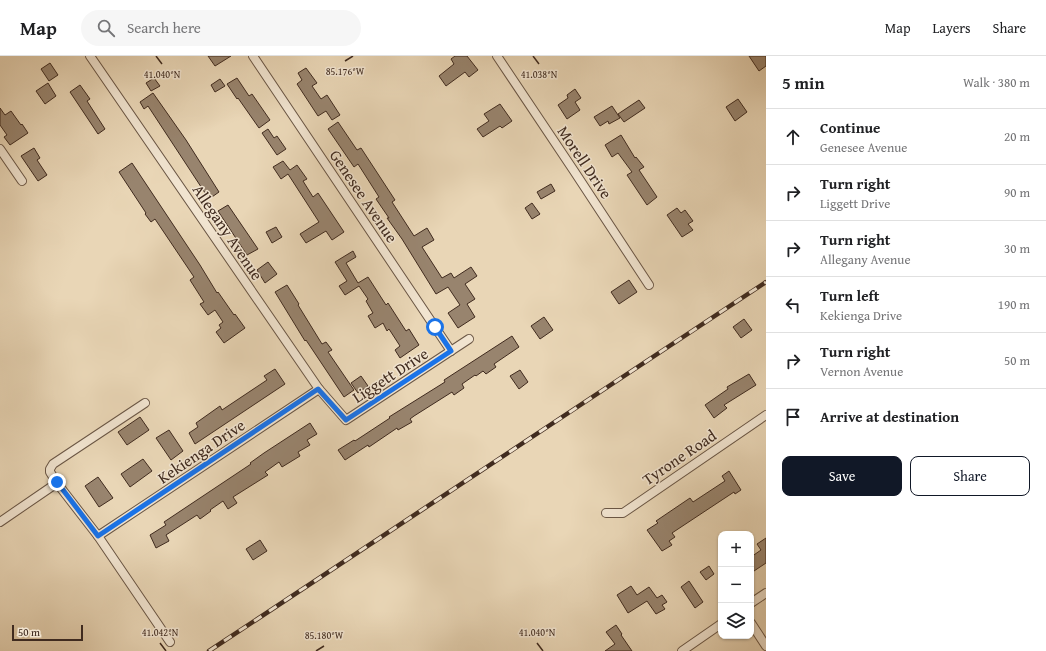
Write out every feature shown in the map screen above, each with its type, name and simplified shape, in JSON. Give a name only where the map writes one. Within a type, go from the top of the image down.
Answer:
[{"type":"street","name":"Allegany Avenue","points":[[90,56],[318,389],[346,420]]},
{"type":"street","name":"Genesee Avenue","points":[[253,56],[451,351]]},
{"type":"street","name":"Morell Drive","points":[[497,56],[649,285]]},
{"type":"street","points":[[0,150],[22,181]]},
{"type":"street","name":"Liggett Drive","points":[[346,420],[469,339]]},
{"type":"street","name":"Kekienga Drive","points":[[98,536],[318,389]]},
{"type":"street","points":[[145,403],[53,464],[50,472],[98,536],[170,642]]},
{"type":"street","name":"Tyrone Road","points":[[606,513],[623,513],[766,415]]},
{"type":"street","points":[[0,522],[57,482]]},
{"type":"street","points":[[754,601],[766,593]]},
{"type":"street","points":[[682,651],[718,626]]},
{"type":"street","points":[[754,628],[766,646]]},
{"type":"building","points":[[208,56],[231,56],[215,66]]},
{"type":"building","points":[[455,56],[467,56],[478,70],[469,77],[465,72],[446,86],[439,76],[454,64],[451,59]]},
{"type":"building","points":[[749,56],[766,56],[766,66],[759,71]]},
{"type":"building","points":[[50,63],[58,75],[49,81],[41,69]]},
{"type":"building","points":[[306,68],[317,83],[312,86],[321,99],[327,95],[340,115],[332,120],[326,111],[318,116],[297,84],[302,80],[298,73]]},
{"type":"building","points":[[154,78],[160,86],[151,91],[146,83]]},
{"type":"building","points":[[237,78],[249,96],[252,94],[270,120],[259,128],[227,84]]},
{"type":"building","points":[[220,79],[225,86],[215,92],[211,85]]},
{"type":"building","points":[[48,83],[56,96],[45,104],[36,91]]},
{"type":"building","points":[[80,85],[90,99],[87,101],[105,129],[98,134],[70,92]]},
{"type":"building","points":[[575,89],[581,98],[575,102],[580,110],[567,119],[558,105],[568,98],[567,95]]},
{"type":"building","points":[[153,93],[186,140],[219,192],[209,199],[148,106],[144,109],[140,102]]},
{"type":"building","points":[[738,99],[747,112],[735,121],[726,107]]},
{"type":"building","points":[[639,100],[645,108],[624,122],[618,114]]},
{"type":"building","points":[[500,104],[512,121],[502,128],[500,126],[483,137],[477,129],[489,121],[484,114]]},
{"type":"building","points":[[612,106],[620,118],[609,124],[608,121],[600,126],[594,117]]},
{"type":"building","points":[[0,108],[5,115],[11,111],[28,133],[10,145],[4,137],[7,135],[0,125]]},
{"type":"building","points":[[338,122],[357,150],[361,148],[395,200],[392,202],[414,236],[427,228],[434,240],[422,247],[442,278],[451,273],[454,278],[471,267],[477,276],[465,284],[475,299],[467,304],[475,317],[458,328],[448,313],[460,305],[448,287],[436,294],[402,239],[387,218],[389,218],[376,199],[379,197],[358,164],[354,167],[328,129]]},
{"type":"building","points":[[268,129],[274,138],[277,136],[286,149],[277,155],[262,133]]},
{"type":"building","points":[[621,135],[635,158],[636,157],[644,167],[639,170],[657,197],[647,205],[627,175],[632,172],[618,153],[612,157],[605,145]]},
{"type":"building","points":[[34,148],[40,158],[37,160],[47,175],[38,181],[21,156]]},
{"type":"building","points":[[283,161],[290,170],[297,165],[307,179],[303,181],[313,197],[318,193],[344,232],[332,240],[326,231],[306,243],[300,234],[319,222],[288,174],[281,179],[273,167]]},
{"type":"building","points":[[132,163],[217,293],[218,292],[245,328],[224,343],[216,332],[221,328],[219,325],[223,322],[215,310],[208,315],[200,304],[204,302],[190,280],[194,277],[155,219],[151,222],[145,214],[146,213],[119,172]]},
{"type":"building","points":[[551,184],[555,191],[541,199],[537,192]]},
{"type":"building","points":[[532,203],[540,214],[532,219],[525,208]]},
{"type":"building","points":[[228,205],[258,249],[247,255],[218,211]]},
{"type":"building","points":[[677,208],[681,213],[685,210],[693,221],[688,224],[693,230],[682,237],[667,215]]},
{"type":"building","points":[[276,227],[282,237],[272,243],[266,232]]},
{"type":"building","points":[[353,251],[356,257],[346,263],[358,283],[368,277],[386,305],[388,303],[406,331],[409,329],[419,345],[400,358],[395,350],[400,346],[389,329],[387,331],[383,323],[375,328],[368,316],[373,313],[366,301],[368,299],[359,286],[345,295],[339,286],[347,281],[335,262]]},
{"type":"building","points":[[268,262],[277,274],[265,283],[257,270]]},
{"type":"building","points":[[629,280],[637,292],[619,304],[611,292]]},
{"type":"building","points":[[287,285],[322,344],[326,342],[332,350],[328,352],[354,390],[344,397],[306,340],[305,341],[275,292]]},
{"type":"building","points":[[544,317],[553,330],[540,339],[531,326]]},
{"type":"building","points":[[744,319],[752,330],[741,338],[733,327]]},
{"type":"building","points":[[512,336],[519,347],[494,364],[496,367],[486,374],[483,371],[462,384],[464,388],[454,395],[452,392],[410,419],[412,422],[398,430],[397,428],[369,447],[368,445],[345,460],[338,450],[354,440],[355,441],[390,418],[389,417],[445,382],[444,380]]},
{"type":"building","points":[[275,369],[285,384],[195,444],[189,433],[198,427],[196,423],[220,406],[222,410],[267,380],[264,376]]},
{"type":"building","points":[[520,370],[528,382],[519,389],[510,376]]},
{"type":"building","points":[[749,374],[756,385],[724,405],[727,408],[714,418],[705,405],[728,389],[727,387]]},
{"type":"building","points":[[361,376],[368,386],[358,393],[351,383]]},
{"type":"building","points":[[140,417],[149,430],[127,445],[118,432]]},
{"type":"building","points":[[310,423],[317,434],[307,440],[310,445],[298,452],[300,456],[282,467],[279,462],[265,472],[268,475],[233,497],[237,503],[228,509],[223,501],[200,519],[197,515],[166,535],[169,541],[156,548],[150,535],[166,525],[164,522]]},
{"type":"building","points":[[169,430],[183,451],[171,460],[156,438]]},
{"type":"building","points":[[143,459],[152,471],[130,487],[121,474]]},
{"type":"building","points":[[729,471],[741,490],[735,494],[734,492],[672,533],[675,537],[669,541],[672,545],[662,551],[647,530],[658,523],[656,521],[690,498],[693,502],[725,481],[722,476]]},
{"type":"building","points":[[98,477],[113,498],[99,507],[85,486]]},
{"type":"building","points":[[766,538],[766,563],[754,571],[754,555],[761,550],[757,544]]},
{"type":"building","points":[[260,540],[267,551],[253,560],[246,549]]},
{"type":"building","points":[[709,566],[714,574],[706,580],[700,572]]},
{"type":"building","points":[[689,581],[703,602],[695,608],[681,587]]},
{"type":"building","points":[[631,586],[637,595],[649,587],[657,598],[662,595],[667,602],[662,605],[665,609],[656,614],[647,601],[628,613],[617,595]]},
{"type":"building","points":[[616,625],[632,651],[605,651],[615,644],[606,632]]},
{"type":"railway","points":[[209,651],[766,282]]},
{"type":"route","points":[[57,482],[98,536],[318,389],[346,420],[451,351],[435,327]]}]
